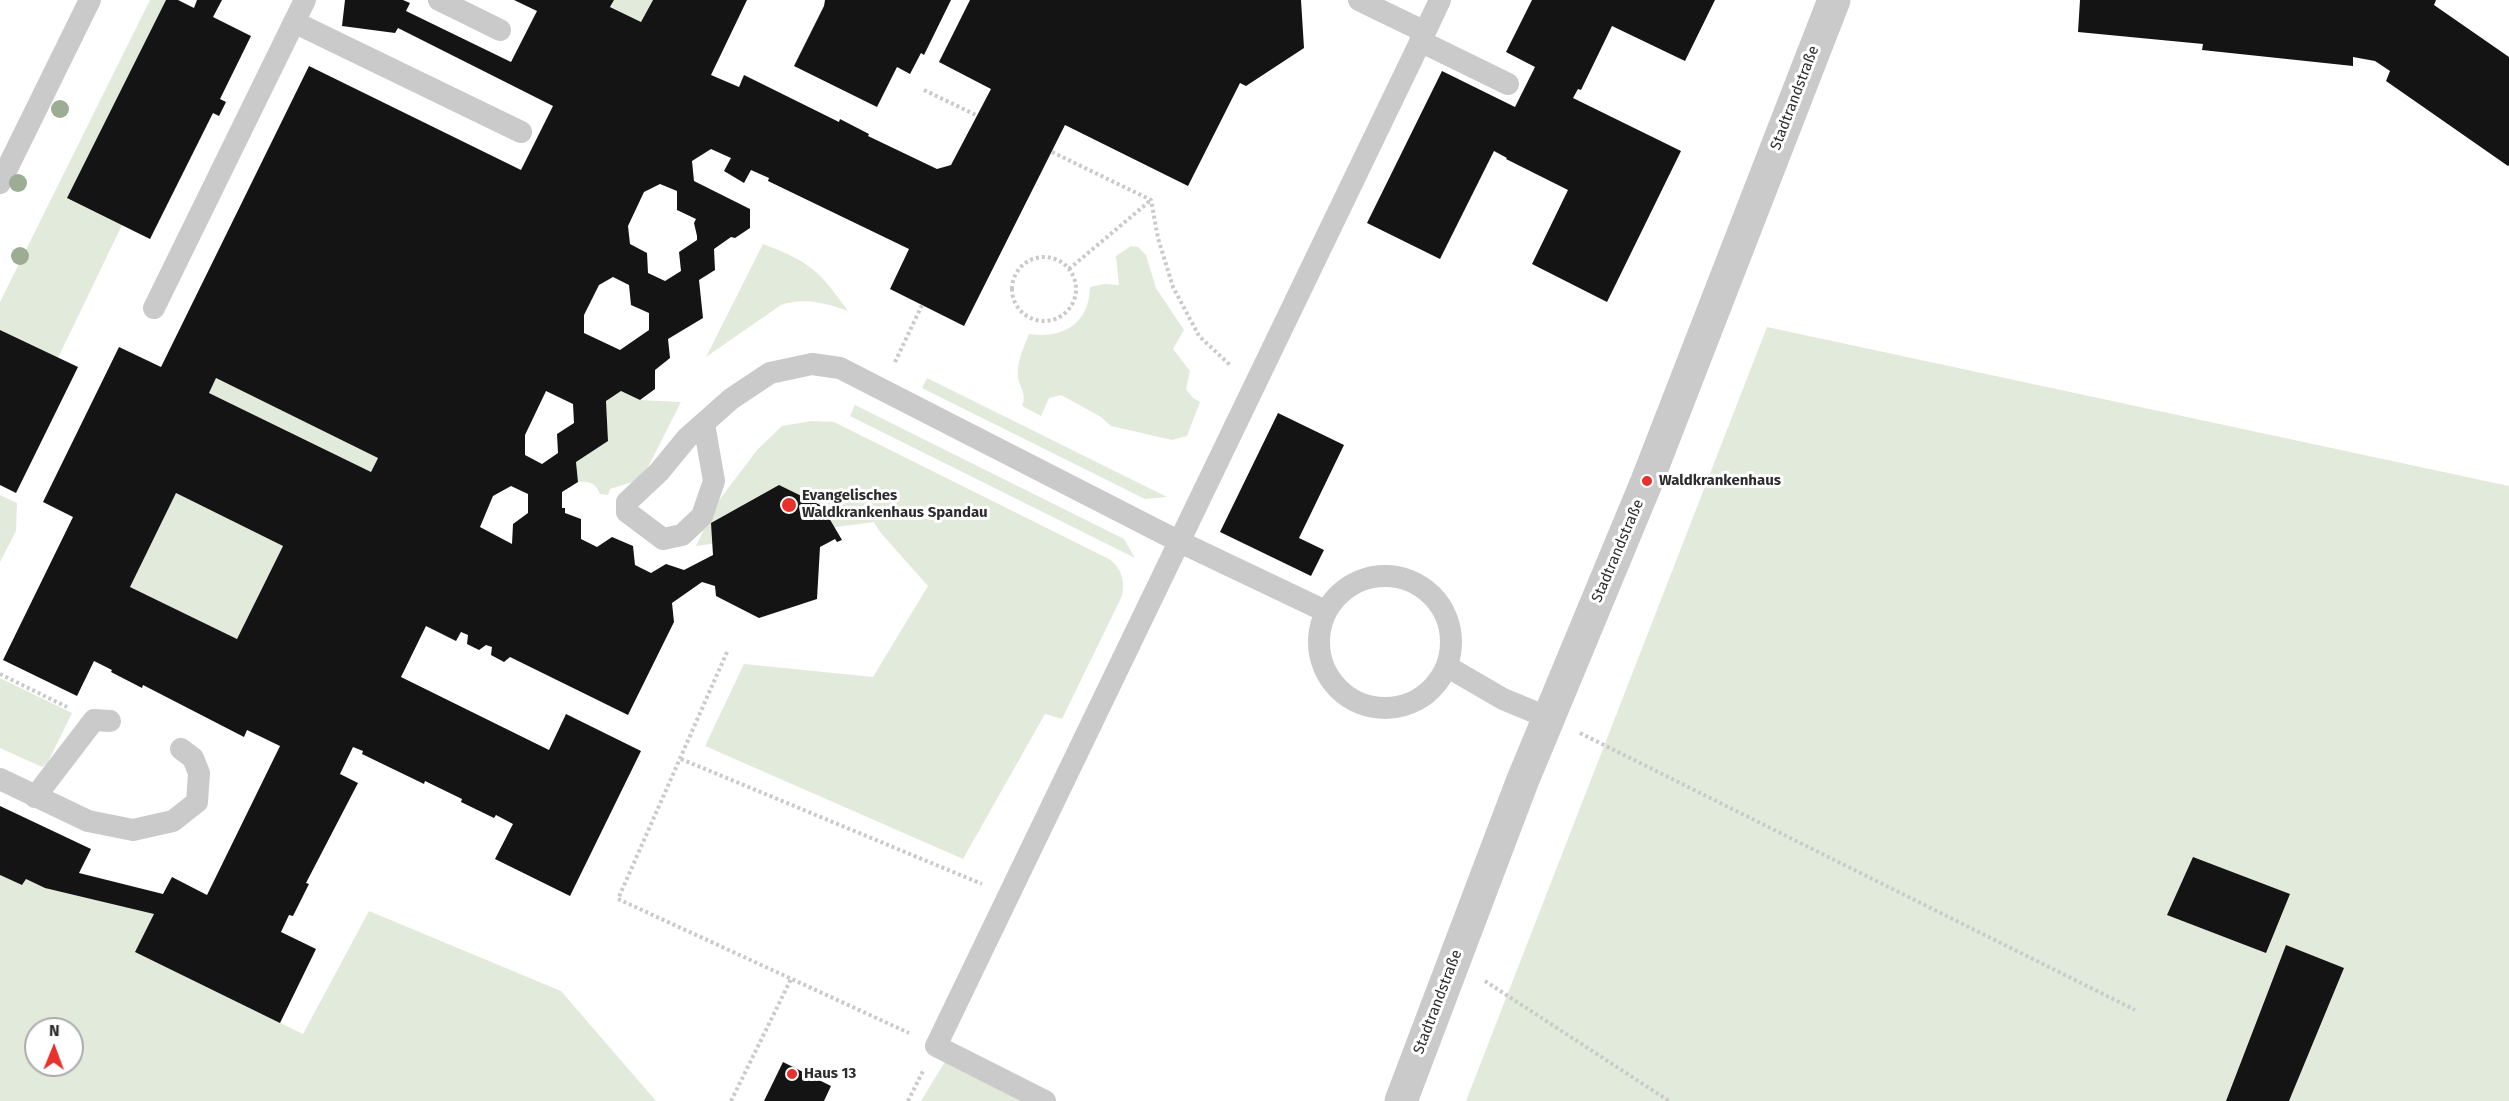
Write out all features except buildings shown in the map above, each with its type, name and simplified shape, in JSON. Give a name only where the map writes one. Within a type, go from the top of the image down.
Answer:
[{"type":"street","name":"Stadtrandstraße","points":[[1401,1101],[1522,782],[1647,481],[1834,0]]},
{"type":"lane","points":[[0,183],[90,0]]},
{"type":"lane","points":[[439,0],[501,30]]},
{"type":"lane","points":[[1359,0],[1508,84]]},
{"type":"lane","points":[[1045,1101],[936,1046],[1440,0]]},
{"type":"lane","points":[[154,308],[297,7],[521,132]]},
{"type":"lane","points":[[704,424],[714,481],[702,516],[682,535],[663,539],[627,512],[627,502],[659,472],[687,438],[731,399],[770,373],[812,364],[840,368],[1178,542],[1325,611]]},
{"type":"lane","points":[[1377,575],[1398,576],[1419,584],[1435,598],[1447,616],[1452,637],[1448,667],[1425,694],[1405,705],[1383,709],[1361,704],[1341,693],[1327,675],[1319,655],[1318,632],[1325,611],[1338,593],[1356,581],[1377,575]]},
{"type":"lane","points":[[1448,667],[1503,699],[1549,718]]},
{"type":"lane","points":[[35,797],[102,721]]},
{"type":"lane","points":[[0,779],[88,820],[133,830],[173,821],[196,802],[199,773],[194,758],[181,749]]},
{"type":"path","points":[[924,90],[976,115]]},
{"type":"path","points":[[1052,152],[1151,200]]},
{"type":"path","points":[[1151,200],[1158,238],[1173,287],[1199,336],[1253,386]]},
{"type":"path","points":[[1069,269],[1151,200]]},
{"type":"path","points":[[1041,256],[1054,258],[1069,269],[1077,286],[1075,299],[1069,310],[1059,318],[1047,321],[1034,320],[1023,314],[1015,304],[1011,292],[1013,279],[1019,268],[1029,260],[1041,256]]},
{"type":"path","points":[[882,390],[922,306]]},
{"type":"path","points":[[727,652],[618,899],[936,1046],[908,1101]]},
{"type":"path","points":[[0,674],[102,721]]},
{"type":"path","points":[[1549,718],[2135,1010]]},
{"type":"path","points":[[681,759],[1008,894]]},
{"type":"path","points":[[1454,961],[1669,1101]]},
{"type":"path","points":[[731,1101],[791,979]]},
{"type":"green space","points":[[150,0],[166,0],[67,198],[122,225],[58,358],[0,330],[0,302]]},
{"type":"green space","points":[[614,0],[653,0],[641,22],[611,7]]},
{"type":"green space","points":[[763,244],[792,256],[812,269],[829,286],[848,311],[815,302],[798,301],[781,305],[706,357]]},
{"type":"green space","points":[[1131,246],[1138,247],[1146,255],[1156,288],[1184,330],[1173,349],[1190,371],[1186,389],[1193,398],[1200,402],[1187,436],[1172,440],[1111,426],[1101,417],[1061,395],[1049,398],[1041,416],[1022,406],[1023,395],[1018,378],[1018,367],[1029,334],[1053,334],[1072,326],[1085,311],[1090,287],[1104,284],[1119,285],[1116,256]]},
{"type":"green space","points":[[1767,327],[2509,486],[2509,1101],[1466,1101]]},
{"type":"green space","points":[[216,378],[378,458],[371,472],[209,393]]},
{"type":"green space","points":[[927,378],[1167,497],[1145,499],[922,388]]},
{"type":"green space","points":[[621,391],[640,400],[681,402],[642,479],[610,489],[608,495],[600,494],[592,484],[578,482],[576,462],[608,441],[606,401]]},
{"type":"green space","points":[[855,405],[1124,539],[1135,558],[850,416]]},
{"type":"green space","points":[[811,421],[834,422],[1109,559],[1122,575],[1122,596],[1062,719],[1045,714],[963,859],[705,746],[744,664],[873,677],[928,586],[880,532],[874,522],[696,546],[714,507],[757,450],[782,426]]},
{"type":"green space","points":[[176,493],[283,546],[237,639],[130,587]]},
{"type":"green space","points":[[0,495],[17,503],[16,531],[0,562]]},
{"type":"green space","points":[[0,678],[72,713],[47,764],[42,767],[0,748]]},
{"type":"green space","points":[[0,875],[22,885],[26,879],[154,914],[135,952],[303,1034],[369,911],[561,991],[656,1101],[0,1101]]},
{"type":"green space","points":[[946,1060],[1028,1101],[921,1101]]},
{"type":"place","name":"Waldkrankenhaus","points":[[1647,481]]},
{"type":"place","name":"Evangelisches Waldkrankenhaus Spandau","points":[[789,505]]},
{"type":"place","name":"Haus 13","points":[[792,1074]]}]
